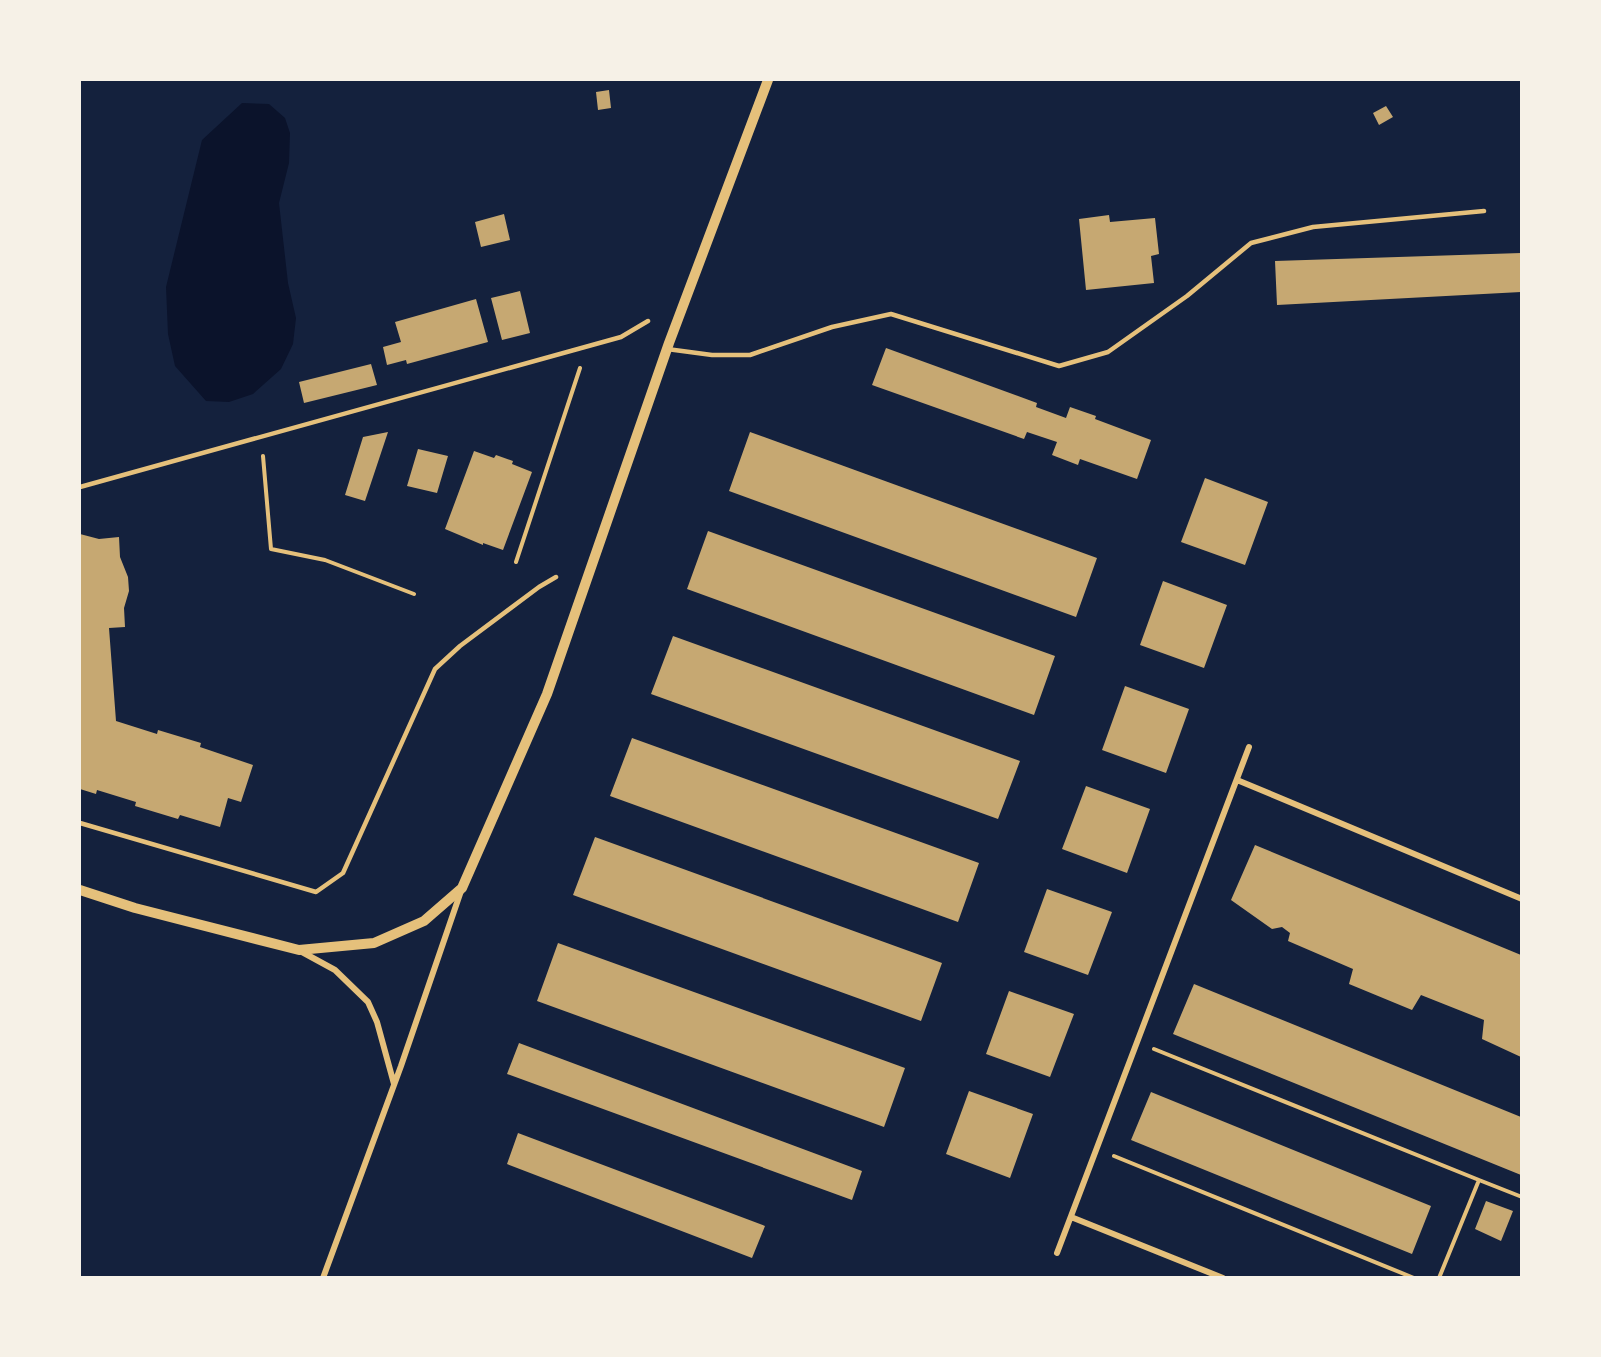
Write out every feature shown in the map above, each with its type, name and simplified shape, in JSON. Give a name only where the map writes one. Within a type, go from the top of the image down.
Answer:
[{"type":"street","points":[[323,1278],[394,1085],[462,888],[547,694],[674,329],[768,80]]},
{"type":"street","points":[[1057,1252],[1249,747]]},
{"type":"street","points":[[1237,780],[1521,899]]},
{"type":"street","points":[[300,950],[374,943],[424,921],[462,888]]},
{"type":"street","points":[[80,890],[135,908],[300,950],[335,970],[368,1002],[394,1085]]},
{"type":"street","points":[[1071,1217],[1223,1278]]},
{"type":"lane","points":[[667,349],[712,356],[750,355],[832,327],[891,314],[1059,366],[1108,352],[1187,296],[1251,243],[1313,227],[1484,211]]},
{"type":"lane","points":[[80,487],[621,337],[648,321]]},
{"type":"lane","points":[[80,823],[316,892],[343,873],[435,669],[460,646],[539,587],[556,577]]},
{"type":"path","points":[[516,562],[586,347]]},
{"type":"path","points":[[262,437],[271,549],[325,560],[414,594]]},
{"type":"path","points":[[1137,1042],[1521,1197]]},
{"type":"path","points":[[1097,1149],[1414,1278]]},
{"type":"path","points":[[1439,1278],[1479,1179]]},
{"type":"water","points":[[242,103],[269,104],[285,118],[290,133],[289,163],[279,203],[288,283],[296,318],[293,344],[281,369],[253,394],[229,402],[206,401],[175,366],[168,334],[166,287],[202,140]]},
{"type":"building","points":[[609,90],[611,108],[598,110],[596,92]]},
{"type":"building","points":[[1386,106],[1393,117],[1379,125],[1373,113]]},
{"type":"building","points":[[504,214],[510,240],[481,247],[475,222]]},
{"type":"building","points":[[1109,215],[1110,222],[1155,218],[1159,254],[1151,256],[1154,283],[1086,290],[1079,219]]},
{"type":"building","points":[[1521,253],[1521,292],[1277,305],[1275,261]]},
{"type":"building","points":[[520,291],[530,333],[502,340],[491,298]]},
{"type":"building","points":[[476,299],[488,342],[407,364],[406,360],[387,365],[383,347],[401,342],[395,322]]},
{"type":"building","points":[[886,348],[1037,403],[1036,407],[1066,418],[1070,407],[1151,440],[1137,479],[1080,459],[1078,465],[1052,455],[1057,442],[1027,432],[1024,439],[872,385]]},
{"type":"building","points":[[371,364],[377,385],[304,403],[299,382]]},
{"type":"building","points":[[388,432],[365,501],[345,495],[363,437]]},
{"type":"building","points":[[750,432],[1097,558],[1076,617],[729,491]]},
{"type":"building","points":[[418,449],[448,456],[437,493],[407,486]]},
{"type":"building","points":[[474,451],[494,458],[496,455],[513,461],[512,464],[532,472],[503,550],[483,543],[483,545],[445,529]]},
{"type":"building","points":[[1205,478],[1268,502],[1245,565],[1181,542]]},
{"type":"building","points":[[708,531],[1055,656],[1034,715],[687,589]]},
{"type":"building","points":[[80,534],[99,539],[119,537],[120,557],[128,577],[129,591],[124,608],[125,627],[109,628],[116,721],[157,734],[158,730],[201,743],[200,747],[253,765],[241,802],[228,798],[220,827],[180,815],[178,819],[135,806],[136,802],[97,790],[96,794],[80,789]]},
{"type":"building","points":[[1163,581],[1227,605],[1204,668],[1140,645]]},
{"type":"building","points":[[673,636],[1020,761],[998,819],[651,694]]},
{"type":"building","points":[[1125,686],[1189,709],[1166,773],[1102,750]]},
{"type":"building","points":[[632,738],[979,863],[958,922],[610,796]]},
{"type":"building","points":[[1086,786],[1150,809],[1127,873],[1062,849]]},
{"type":"building","points":[[595,837],[942,963],[921,1021],[573,895]]},
{"type":"building","points":[[1255,845],[1521,955],[1521,1057],[1482,1039],[1484,1020],[1421,995],[1412,1010],[1349,984],[1353,969],[1288,941],[1290,933],[1282,927],[1272,929],[1231,900]]},
{"type":"building","points":[[1047,889],[1112,912],[1088,975],[1024,952]]},
{"type":"building","points":[[558,943],[905,1068],[884,1127],[537,1001]]},
{"type":"building","points":[[1194,984],[1521,1117],[1521,1175],[1173,1034]]},
{"type":"building","points":[[1009,991],[1074,1014],[1050,1077],[986,1054]]},
{"type":"building","points":[[519,1043],[862,1171],[852,1200],[507,1074]]},
{"type":"building","points":[[969,1091],[1033,1114],[1010,1178],[946,1154]]},
{"type":"building","points":[[1151,1092],[1431,1206],[1412,1254],[1131,1140]]},
{"type":"building","points":[[518,1133],[765,1226],[752,1258],[507,1164]]},
{"type":"building","points":[[1486,1201],[1513,1211],[1501,1241],[1475,1229]]}]
